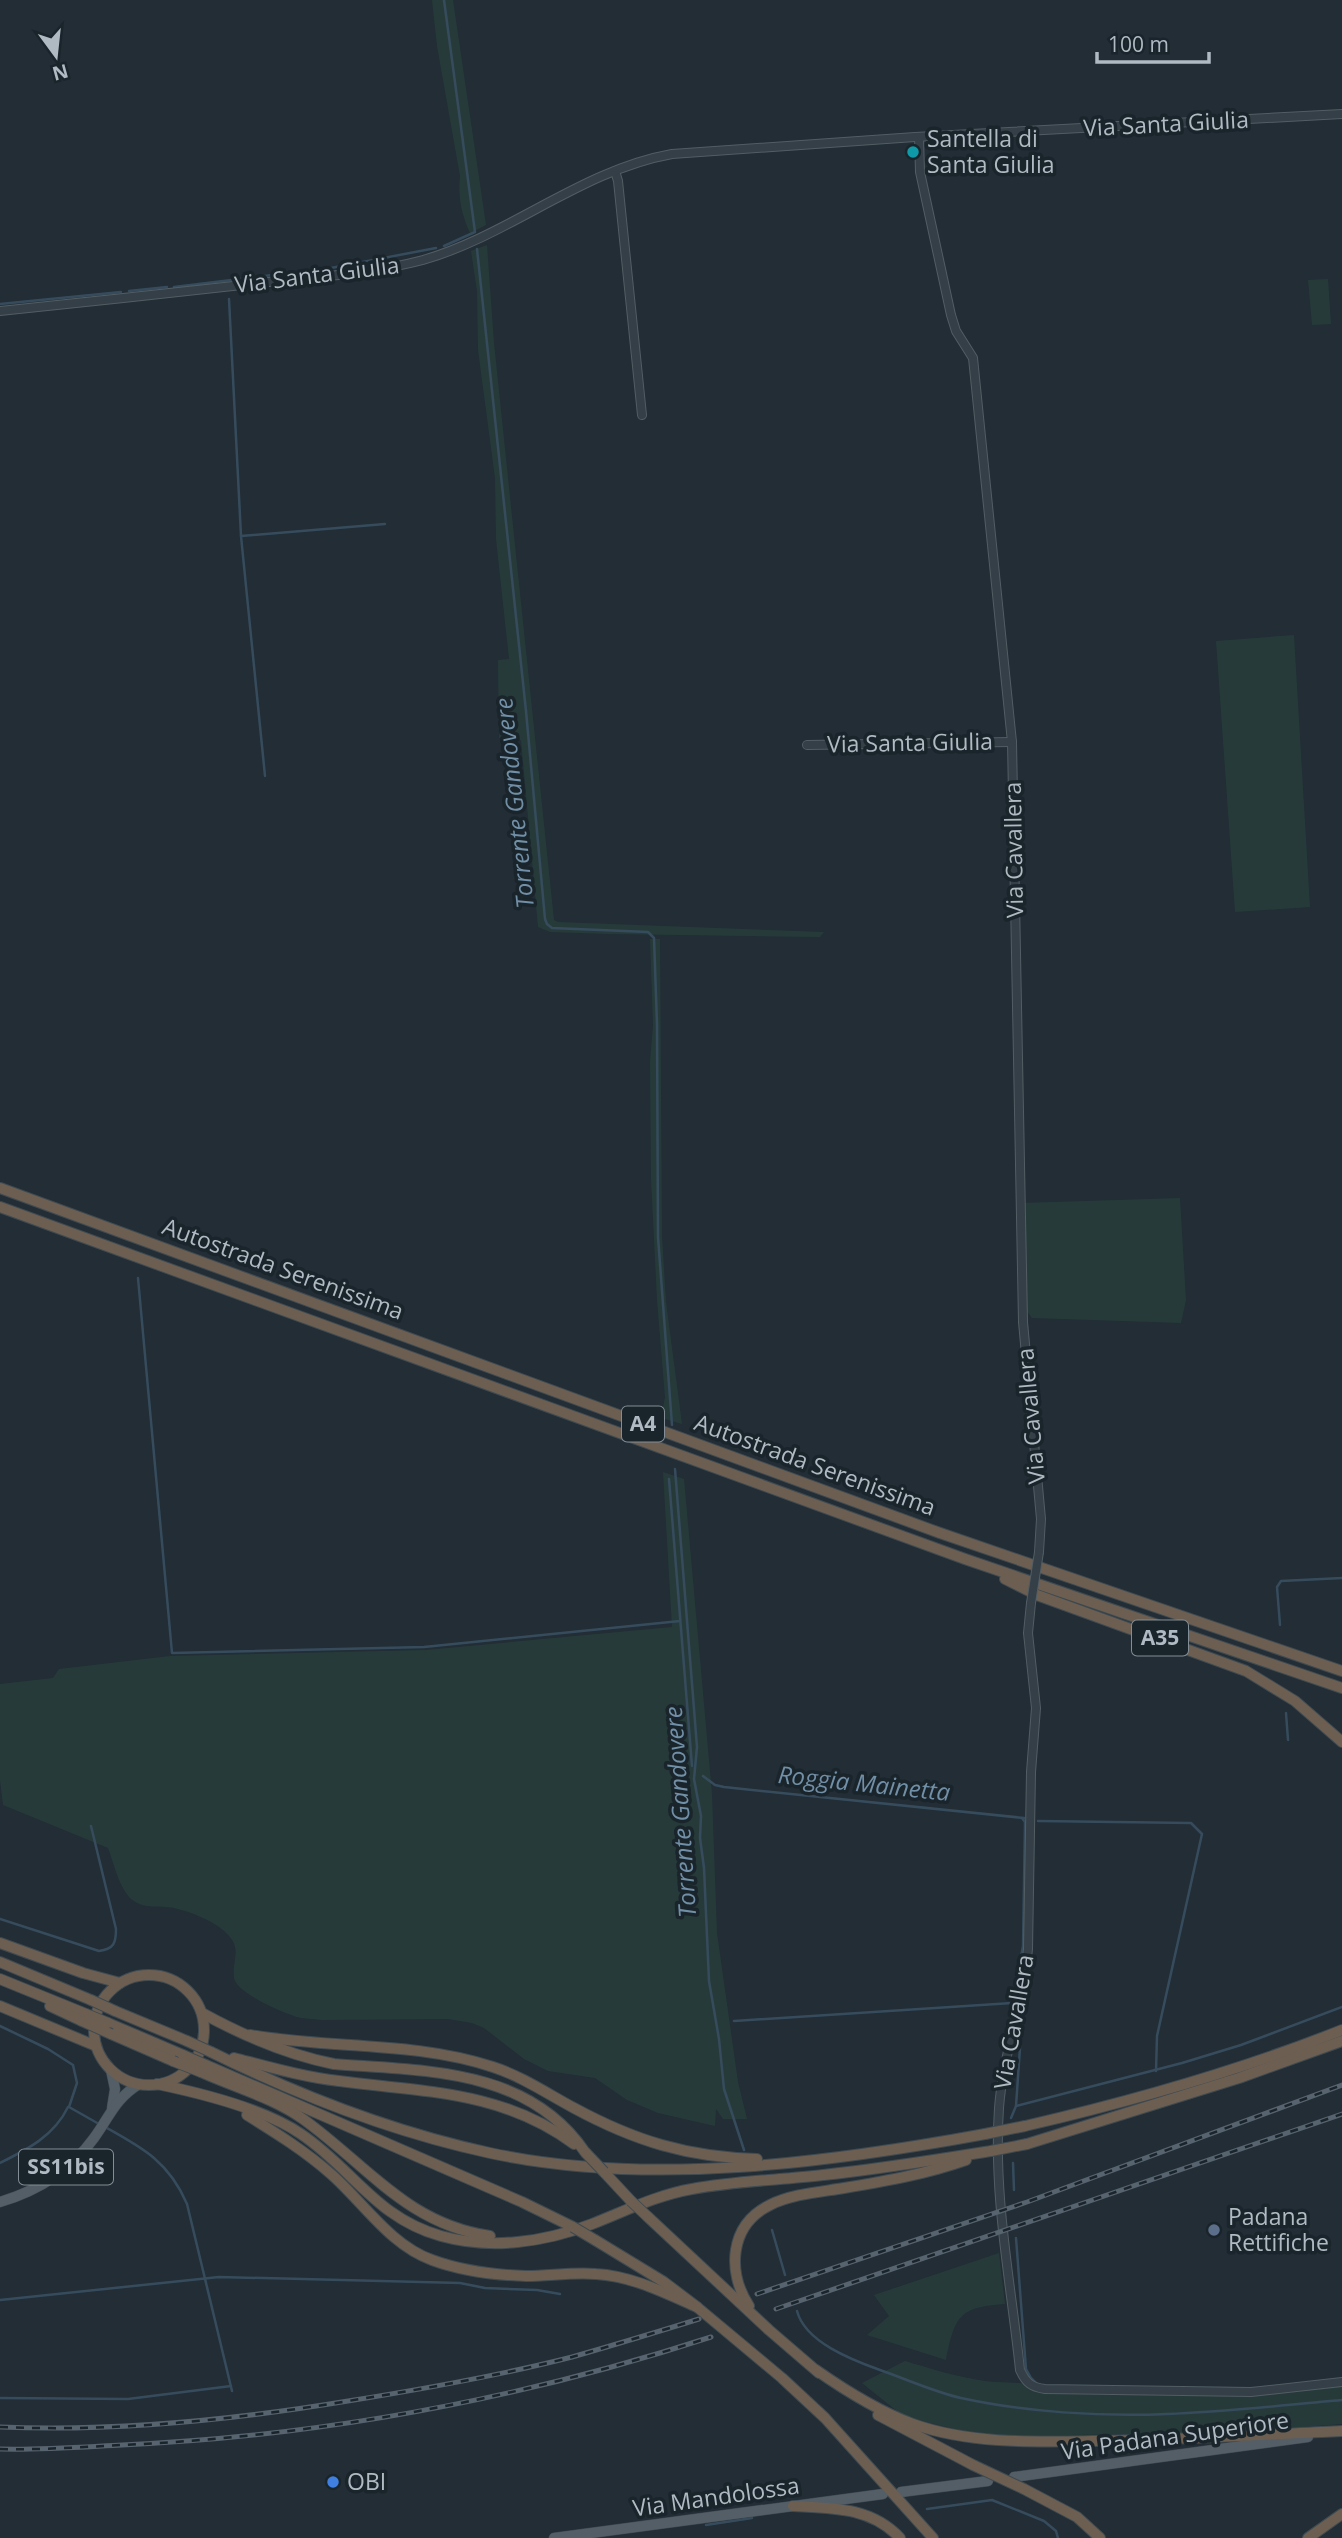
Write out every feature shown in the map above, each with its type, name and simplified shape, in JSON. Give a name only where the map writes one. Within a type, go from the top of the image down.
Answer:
[{"type":"highway","name":"Autostrada Serenissima","points":[[0,1188],[940,1533],[1288,1654],[1342,1670]]},
{"type":"highway","name":"Autostrada Serenissima","points":[[0,1207],[965,1559],[1342,1688]]},
{"type":"highway","name":"A35","points":[[965,1559],[1037,1595],[1246,1671],[1295,1701],[1342,1742]]},
{"type":"highway","points":[[0,1943],[83,1973],[120,1983]]},
{"type":"highway","points":[[0,1962],[187,2041],[263,2077],[397,2128],[491,2153],[611,2168],[699,2168],[819,2159],[985,2134],[1108,2106],[1221,2073],[1342,2030]]},
{"type":"highway","points":[[157,2084],[182,2074],[199,2053],[204,2026],[202,2013],[191,1995],[174,1981],[147,1975],[120,1983],[105,1997],[96,2015],[96,2046],[111,2070],[139,2084],[157,2084],[188,2091],[230,2105],[268,2118],[300,2134],[387,2211],[429,2232],[462,2240],[532,2241],[558,2235],[667,2194],[688,2189],[846,2173],[1027,2144],[1227,2081],[1342,2041]]},
{"type":"highway","points":[[0,1981],[522,2202],[595,2240],[664,2282],[791,2386],[825,2418],[933,2538]]},
{"type":"highway","points":[[0,2006],[96,2046]]},
{"type":"highway","points":[[202,2013],[314,2060],[458,2074],[505,2089],[539,2106],[562,2124],[631,2201],[833,2386],[876,2415],[1077,2518],[1100,2538]]},
{"type":"highway","points":[[250,2035],[303,2043],[408,2048],[435,2052],[494,2067],[610,2127],[672,2149],[730,2158],[819,2159]]},
{"type":"highway","points":[[211,2052],[307,2076],[478,2099],[536,2120],[585,2152]]},
{"type":"highway","points":[[203,2069],[301,2118],[385,2189],[447,2226],[496,2237],[558,2235]]},
{"type":"highway","points":[[230,2105],[306,2153],[377,2221],[428,2259],[457,2269],[488,2273],[527,2276],[597,2274],[632,2279],[697,2307]]},
{"type":"highway","points":[[769,2330],[741,2293],[734,2268],[737,2242],[743,2230],[762,2209],[798,2196],[926,2173],[991,2151]]},
{"type":"highway","points":[[816,2370],[859,2398],[912,2424],[990,2440],[1157,2440],[1342,2432]]},
{"type":"highway","points":[[870,2467],[926,2538]]},
{"type":"highway","points":[[793,2506],[859,2512],[872,2516],[892,2529],[900,2538]]},
{"type":"highway","points":[[1308,2538],[1342,2514]]},
{"type":"highway","points":[[1317,2538],[1342,2520]]},
{"type":"main road","points":[[111,2070],[115,2089],[112,2108]]},
{"type":"main road","name":"SS11bis","points":[[0,2202],[40,2186],[69,2165],[94,2139],[112,2108],[139,2084]]},
{"type":"main road","name":"Via Padana Superiore","points":[[1014,2477],[1342,2432]]},
{"type":"main road","points":[[901,2492],[988,2481]]},
{"type":"main road","name":"Via Mandolossa","points":[[554,2538],[594,2535],[883,2494]]},
{"type":"street","name":"Via Santa Giulia","points":[[0,311],[352,273],[421,260],[468,244],[615,171],[672,154],[919,137],[1342,114]]},
{"type":"street","name":"Via Cavallera","points":[[919,137],[920,172],[951,315],[956,331],[970,349],[973,358],[1012,742],[1023,1322],[1041,1519],[1040,1552],[1028,1633],[1036,1708],[1031,1772],[1028,1950],[1026,1973],[1009,2048],[999,2111],[999,2180],[1004,2249],[1020,2370],[1025,2381],[1033,2387],[1045,2389],[1251,2392],[1342,2382]]},
{"type":"street","points":[[615,171],[642,415]]},
{"type":"street","name":"Via Santa Giulia","points":[[807,745],[1012,742]]},
{"type":"green space","points":[[432,0],[453,0],[486,225],[470,233],[461,205],[460,176],[437,46]]},
{"type":"green space","points":[[487,245],[494,343],[554,920],[824,932],[820,937],[550,932],[538,927],[521,740],[499,738],[498,660],[509,659],[496,539],[495,478],[478,350],[477,291],[471,251]]},
{"type":"green space","points":[[1328,279],[1331,324],[1312,325],[1308,280]]},
{"type":"green space","points":[[1294,635],[1310,907],[1235,912],[1216,641]]},
{"type":"green space","points":[[650,939],[660,939],[662,1236],[666,1302],[682,1424],[665,1419],[663,1407],[665,1397],[651,1179],[650,1062],[653,1025]]},
{"type":"green space","points":[[1180,1198],[1186,1300],[1181,1323],[1032,1318],[1026,1310],[1021,1203]]},
{"type":"green space","points":[[663,1472],[684,1479],[712,1794],[717,1933],[738,2082],[747,2119],[723,2119],[716,2109],[715,2126],[658,2113],[627,2100],[595,2078],[548,2071],[524,2059],[484,2028],[472,2023],[448,2019],[322,2020],[284,2013],[252,1996],[237,1984],[234,1978],[235,1947],[223,1930],[206,1919],[187,1912],[139,1904],[129,1897],[122,1886],[108,1848],[3,1805],[0,1780],[0,1684],[53,1678],[59,1669],[170,1656],[426,1650],[672,1627]]},
{"type":"green space","points":[[999,2253],[1005,2304],[968,2311],[956,2324],[946,2360],[867,2335],[889,2316],[874,2295]]},
{"type":"green space","points":[[905,2361],[969,2378],[1035,2386],[1052,2394],[1248,2396],[1342,2386],[1342,2424],[1225,2433],[1002,2436],[962,2431],[903,2416],[862,2383]]},
{"type":"waterway","name":"Torrente Gandovere","points":[[444,0],[475,232],[444,246]]},
{"type":"waterway","points":[[174,287],[331,268],[436,248]]},
{"type":"waterway","name":"Torrente Gandovere","points":[[477,249],[545,919],[552,928],[648,932],[654,938],[658,1237],[672,1425]]},
{"type":"waterway","points":[[129,291],[167,287]]},
{"type":"waterway","points":[[0,304],[121,292]]},
{"type":"waterway","points":[[229,299],[241,536],[265,776]]},
{"type":"waterway","points":[[241,536],[385,524]]},
{"type":"waterway","points":[[138,1278],[172,1653],[424,1647],[680,1621]]},
{"type":"waterway","name":"Torrente Gandovere","points":[[675,1469],[697,1747],[694,1779],[701,1816],[709,1981],[724,2089],[744,2150]]},
{"type":"waterway","name":"Roggia Mainetta","points":[[669,1479],[692,1766]]},
{"type":"waterway","points":[[1280,1625],[1277,1587],[1281,1581],[1342,1578]]},
{"type":"waterway","points":[[1286,1713],[1288,1740]]},
{"type":"waterway","name":"Roggia Mainetta","points":[[703,1776],[715,1785],[724,1787],[1024,1818]]},
{"type":"waterway","points":[[734,2021],[1012,2003],[1023,1946],[1025,1822],[1022,1818]]},
{"type":"waterway","points":[[1038,1821],[1191,1823],[1202,1834],[1157,2036],[1156,2071]]},
{"type":"waterway","points":[[0,1919],[99,1951],[111,1947],[115,1942],[116,1929],[91,1826]]},
{"type":"waterway","points":[[1011,2118],[1016,2106],[1182,2063],[1241,2045],[1342,2007]]},
{"type":"waterway","points":[[1016,2106],[1022,2019]]},
{"type":"waterway","points":[[0,2026],[48,2049],[73,2065],[77,2083],[69,2107],[99,2124]]},
{"type":"waterway","points":[[0,2163],[48,2134],[68,2107]]},
{"type":"waterway","points":[[105,2127],[154,2158],[180,2189],[187,2204],[232,2391]]},
{"type":"waterway","points":[[1013,2163],[1014,2190]]},
{"type":"waterway","name":"Torrente Gandovere","points":[[772,2230],[785,2275]]},
{"type":"waterway","points":[[1016,2238],[1026,2369],[1036,2383]]},
{"type":"waterway","points":[[0,2300],[219,2277],[460,2283],[485,2288],[537,2290],[560,2294]]},
{"type":"waterway","name":"Torrente Gandovere","points":[[797,2311],[809,2332],[844,2355],[941,2392],[986,2403],[1063,2412],[1142,2415],[1211,2412],[1342,2400]]},
{"type":"waterway","points":[[0,2398],[128,2399],[231,2386]]},
{"type":"waterway","points":[[927,2509],[992,2500],[1044,2521],[1056,2531],[1058,2538]]},
{"type":"waterway","points":[[706,2525],[752,2518]]},
{"type":"railway","points":[[757,2294],[1027,2202],[1342,2085]]},
{"type":"railway","points":[[776,2309],[1342,2114]]},
{"type":"railway","points":[[0,2427],[131,2426],[305,2408],[516,2370],[572,2357],[699,2319]]},
{"type":"railway","points":[[0,2449],[197,2440],[346,2423],[420,2411],[567,2379],[711,2337]]},
{"type":"place","name":"Santella di Santa Giulia","points":[[913,152]]},
{"type":"place","name":"Padana Rettifiche","points":[[1214,2230]]},
{"type":"place","name":"OBI","points":[[333,2482]]}]
